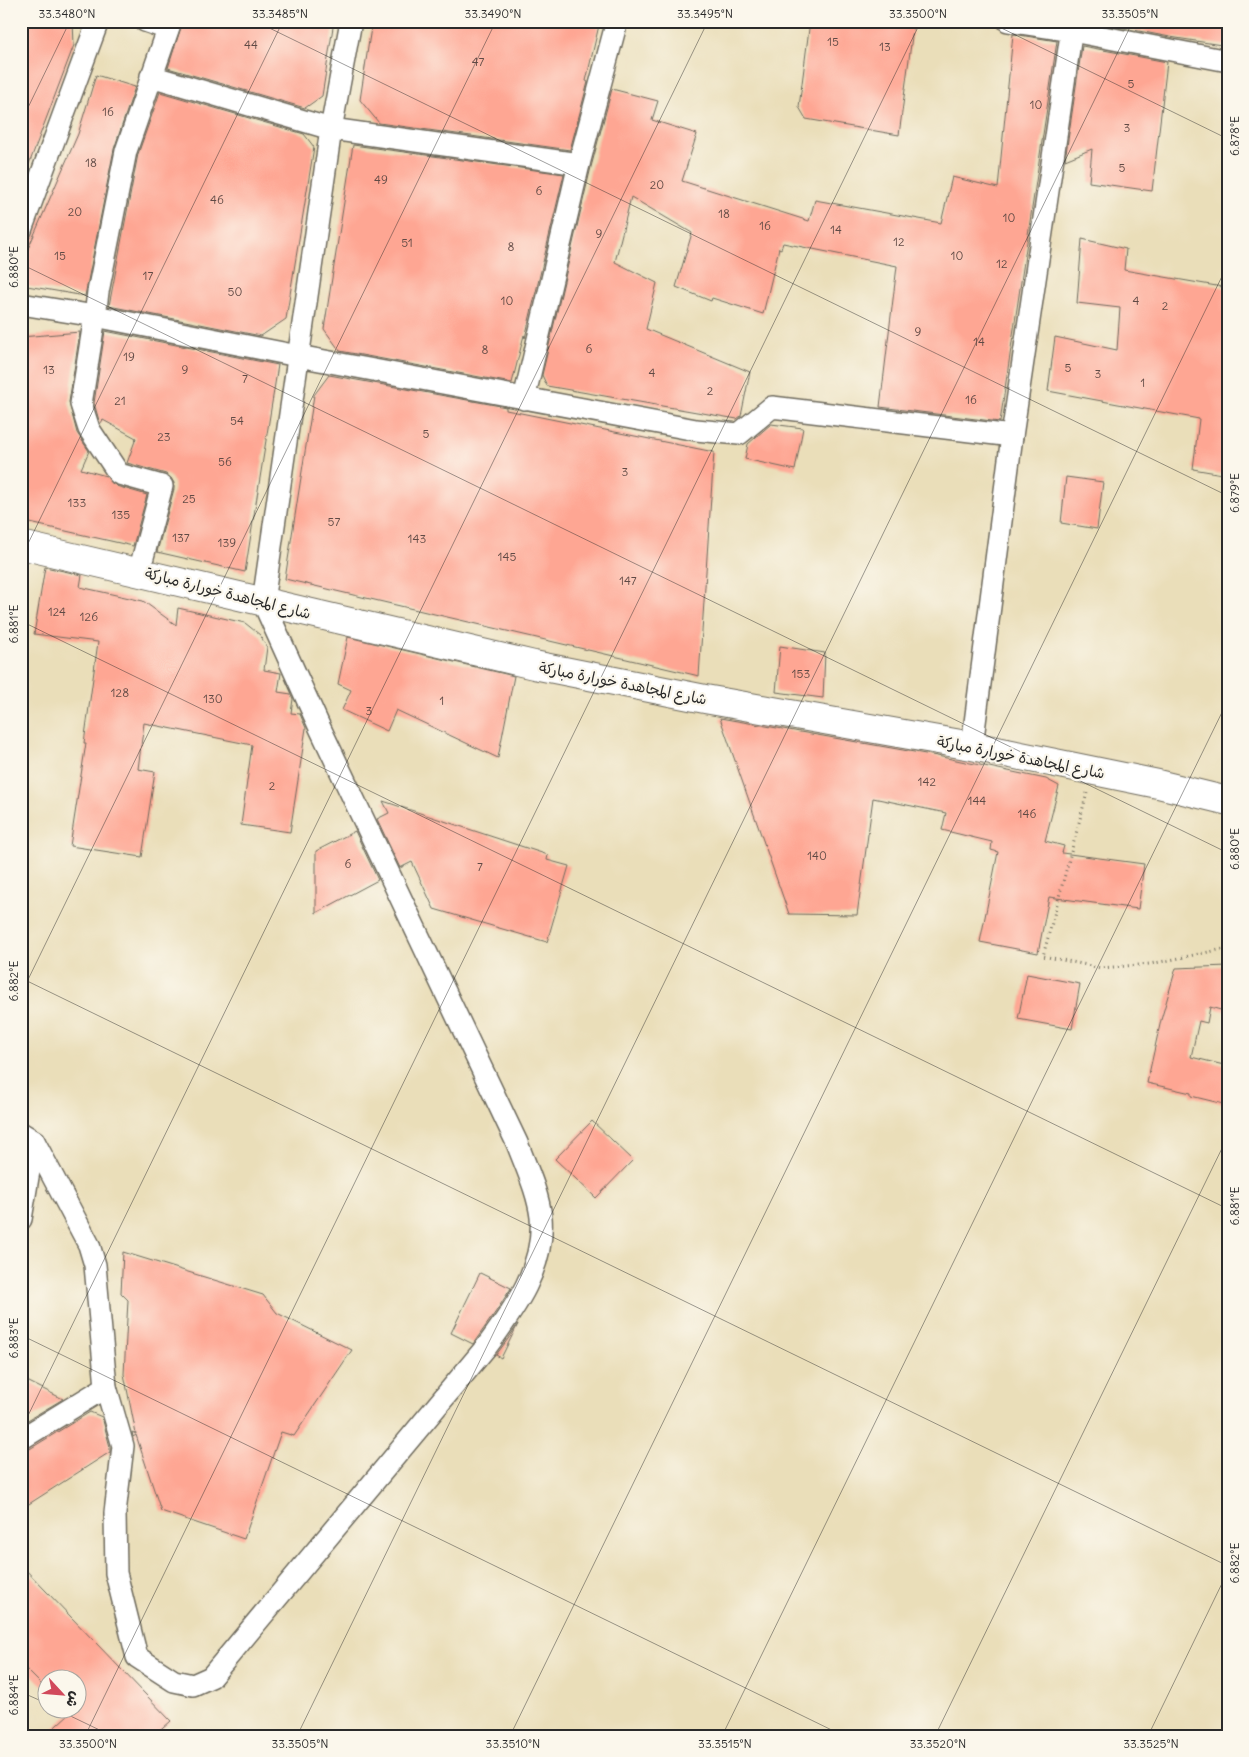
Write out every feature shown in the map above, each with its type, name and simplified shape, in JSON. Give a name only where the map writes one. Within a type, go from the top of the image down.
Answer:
[{"type":"street","points":[[21,230],[98,21]]},
{"type":"street","points":[[139,572],[162,486],[119,474],[89,429],[81,404],[98,292],[126,151],[170,25],[145,21]]},
{"type":"street","points":[[28,1137],[89,1246],[95,1265],[106,1387],[124,1446],[115,1513],[116,1573],[136,1657],[174,1680],[193,1685],[211,1677],[487,1346],[517,1304],[530,1278],[540,1246],[540,1217],[535,1191],[517,1144],[320,728],[263,602],[330,130],[351,21]]},
{"type":"street","points":[[524,399],[579,164],[617,21]]},
{"type":"street","points":[[1008,21],[1072,26],[1228,62]]},
{"type":"street","points":[[972,746],[1012,436],[1072,26]]},
{"type":"street","points":[[151,76],[330,130],[579,164]]},
{"type":"street","points":[[21,304],[95,316],[524,399],[696,430],[739,434],[772,407],[1012,436]]},
{"type":"street","name":"شارع المجاهدة خورارة مباركة","points":[[21,545],[534,665],[705,699],[972,746],[1228,801]]},
{"type":"street","points":[[21,1219],[28,1137]]},
{"type":"street","points":[[21,1438],[106,1387]]},
{"type":"path","points":[[1093,771],[1043,956],[1101,968],[1150,964],[1228,948]]},
{"type":"building","points":[[21,21],[73,21],[74,45],[23,180],[21,180]]},
{"type":"building","points":[[183,21],[334,21],[322,96],[305,108],[168,68]]},
{"type":"building","points":[[372,21],[600,21],[586,81],[588,82],[570,150],[379,123],[360,100]]},
{"type":"building","points":[[810,21],[914,21],[899,135],[806,119],[799,107]]},
{"type":"building","points":[[1087,21],[1228,21],[1228,46],[1170,37]]},
{"type":"building","points":[[1013,34],[1057,41],[1000,422],[880,407],[897,266],[783,243],[781,249],[779,248],[763,314],[712,298],[711,301],[676,287],[692,233],[631,197],[615,262],[657,283],[646,329],[750,372],[741,416],[737,419],[547,386],[542,375],[591,167],[612,89],[658,101],[652,120],[697,134],[682,181],[809,221],[815,200],[941,223],[952,177],[998,188]]},
{"type":"building","points":[[1082,46],[1167,62],[1152,191],[1089,182],[1092,149],[1065,160]]},
{"type":"building","points":[[96,75],[135,87],[114,149],[85,296],[27,286],[21,270],[21,249],[27,251],[78,134]]},
{"type":"building","points":[[160,92],[304,134],[314,147],[286,319],[261,336],[109,306],[138,154]]},
{"type":"building","points":[[353,145],[564,174],[525,338],[524,335],[512,383],[340,351],[324,329]]},
{"type":"building","points":[[1082,239],[1126,249],[1124,270],[1228,288],[1228,475],[1193,469],[1199,419],[1048,391],[1055,337],[1117,350],[1120,308],[1077,303]]},
{"type":"building","points":[[105,331],[278,365],[245,572],[157,552],[174,483],[166,474],[127,463],[136,438],[103,420],[100,424],[94,403]]},
{"type":"building","points":[[80,332],[69,402],[77,433],[89,451],[81,469],[106,476],[116,486],[147,495],[133,546],[21,521],[21,337]]},
{"type":"building","points":[[329,375],[506,407],[506,410],[714,452],[699,676],[285,579],[314,395]]},
{"type":"building","points":[[771,424],[803,428],[795,470],[745,459],[748,444]]},
{"type":"building","points":[[1066,477],[1103,482],[1097,529],[1061,523]]},
{"type":"building","points":[[45,567],[82,575],[80,587],[143,601],[176,625],[178,608],[245,623],[260,635],[267,647],[264,670],[281,673],[278,692],[291,694],[293,699],[291,713],[300,714],[306,728],[290,832],[241,825],[252,745],[144,723],[138,769],[155,772],[142,857],[70,846],[86,743],[84,743],[98,642],[34,634]]},
{"type":"building","points":[[348,637],[514,676],[498,758],[396,710],[387,731],[342,710],[351,690],[338,684]]},
{"type":"building","points":[[780,646],[825,653],[823,698],[776,692]]},
{"type":"building","points":[[720,718],[937,756],[1046,779],[1059,786],[1045,841],[1064,846],[1062,853],[1144,864],[1138,909],[1049,897],[1038,953],[980,942],[998,852],[991,850],[992,842],[942,830],[946,813],[873,798],[857,915],[789,914]]},
{"type":"building","points":[[383,801],[548,855],[547,860],[569,866],[547,942],[434,909],[412,862],[400,868],[377,819],[389,813]]},
{"type":"building","points":[[355,831],[378,880],[316,913],[316,851]]},
{"type":"building","points":[[1228,966],[1228,1012],[1210,1007],[1207,1023],[1199,1021],[1191,1057],[1228,1066],[1228,1105],[1191,1096],[1191,1093],[1147,1083],[1161,1020],[1176,968]]},
{"type":"building","points":[[1027,974],[1080,984],[1072,1029],[1018,1019]]},
{"type":"building","points":[[592,1121],[633,1160],[596,1198],[555,1159]]},
{"type":"building","points":[[123,1252],[263,1295],[277,1313],[352,1350],[294,1436],[281,1432],[244,1539],[161,1511],[136,1435],[133,1437],[132,1432],[136,1434],[124,1374],[128,1300],[121,1293]]},
{"type":"building","points":[[480,1273],[511,1288],[473,1344],[451,1333]]},
{"type":"building","points":[[518,1324],[501,1358],[496,1355],[508,1339]]},
{"type":"building","points":[[21,1378],[63,1399],[21,1424]]},
{"type":"building","points":[[90,1412],[102,1417],[110,1452],[21,1509],[21,1451],[28,1450]]},
{"type":"building","points":[[21,1565],[171,1721],[154,1736],[45,1736],[62,1720],[88,1720],[88,1670],[38,1670],[38,1681],[21,1664]]}]
